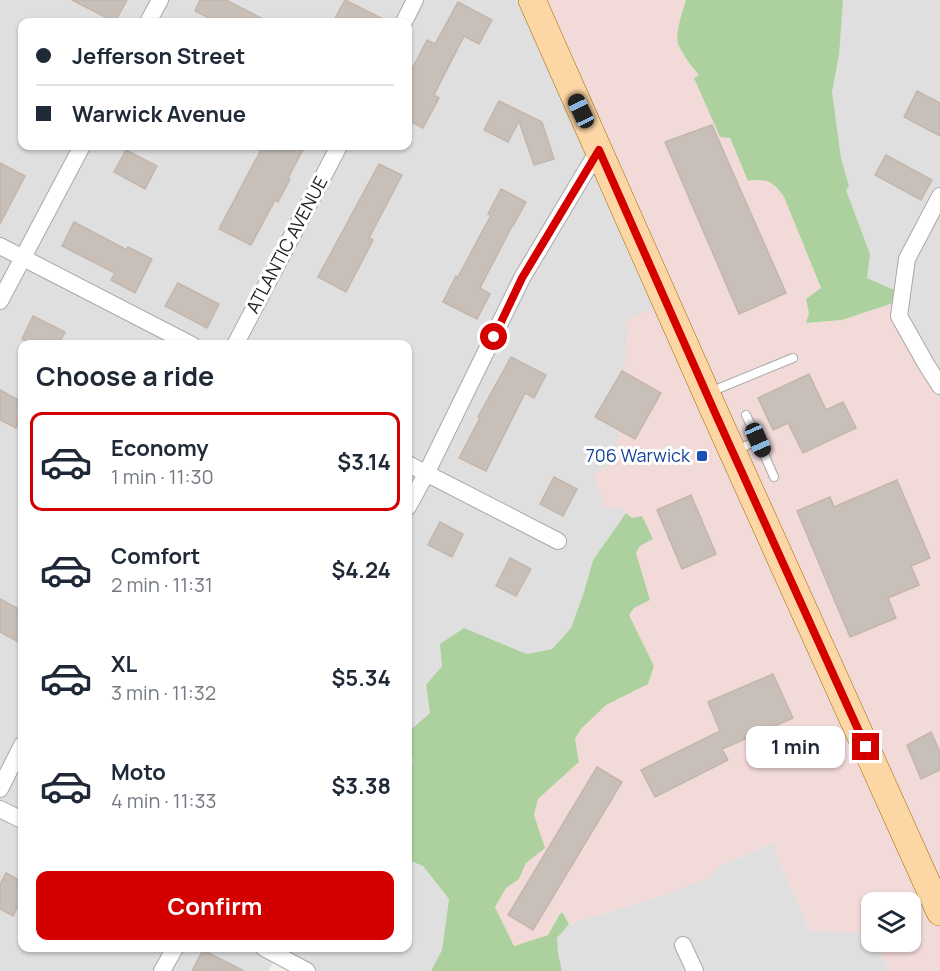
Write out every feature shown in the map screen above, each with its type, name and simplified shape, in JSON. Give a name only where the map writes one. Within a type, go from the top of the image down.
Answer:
[{"type":"main road","points":[[532,0],[706,394],[940,912]]},
{"type":"street","points":[[150,18],[160,0]]},
{"type":"street","points":[[406,18],[416,0]]},
{"type":"street","points":[[0,301],[80,150]]},
{"type":"street","name":"ATLANTIC AVENUE","points":[[238,340],[337,150]]},
{"type":"street","points":[[412,500],[522,278],[599,150]]},
{"type":"street","points":[[940,196],[907,259],[899,316],[940,386]]},
{"type":"street","points":[[0,246],[182,340]]},
{"type":"street","points":[[412,466],[558,541]]},
{"type":"street","points":[[0,789],[18,753]]},
{"type":"street","points":[[0,809],[18,818]]},
{"type":"street","points":[[683,945],[695,971]]},
{"type":"street","points":[[162,971],[173,952]]},
{"type":"street","points":[[271,952],[307,971]]},
{"type":"lane","points":[[706,394],[793,358]]},
{"type":"lane","points":[[746,415],[774,477]]},
{"type":"lane","points":[[732,452],[758,440]]},
{"type":"shaded area","points":[[0,0],[531,0],[664,303],[625,322],[628,333],[617,450],[622,507],[626,513],[593,560],[571,628],[552,649],[527,654],[464,628],[442,666],[426,685],[430,713],[412,729],[412,340],[18,340],[18,952],[412,952],[412,862],[423,866],[449,899],[442,950],[431,971],[303,971],[274,961],[268,971],[0,971]]},
{"type":"shaded area","points":[[531,0],[757,0],[733,60],[694,79],[730,138],[748,181],[760,179],[776,185],[784,197],[821,289],[806,323],[842,320],[896,302],[940,388],[940,971],[890,971],[880,952],[921,952],[921,892],[861,892],[861,933],[810,931],[777,855],[775,842],[717,867],[713,876],[670,893],[569,924],[562,912],[558,915],[548,935],[514,946],[495,907],[506,888],[519,879],[526,863],[544,848],[534,815],[538,799],[579,762],[575,739],[581,729],[606,705],[648,684],[654,666],[629,615],[634,608],[650,600],[636,553],[640,546],[653,539],[621,507],[605,508],[594,474],[619,460],[617,450],[628,333],[625,321],[664,303]]},
{"type":"shaded area","points":[[813,0],[940,0],[940,388],[851,271],[841,195],[849,186],[841,158]]},
{"type":"shaded area","points":[[776,842],[777,855],[810,931],[861,933],[861,952],[880,952],[890,971],[562,971],[557,938],[569,924],[670,893],[717,867]]},
{"type":"green space","points":[[686,0],[843,0],[839,55],[832,92],[841,158],[849,186],[846,190],[870,254],[867,278],[901,293],[896,302],[842,320],[806,323],[809,313],[806,299],[821,288],[784,197],[769,182],[748,181],[730,138],[720,137],[694,78],[699,75],[687,60],[678,43],[678,27]]},
{"type":"green space","points":[[626,513],[632,518],[642,516],[653,539],[640,546],[636,553],[650,600],[634,608],[629,615],[654,666],[648,684],[606,705],[581,729],[575,739],[579,762],[538,799],[534,815],[545,848],[526,863],[519,879],[506,888],[495,907],[514,946],[548,935],[562,912],[569,924],[557,938],[562,971],[431,971],[442,950],[449,899],[423,866],[412,862],[412,729],[430,713],[426,685],[442,666],[440,644],[464,628],[527,654],[552,649],[571,628],[593,560]]},
{"type":"building","points":[[72,0],[127,0],[117,18],[107,18]]},
{"type":"building","points":[[200,0],[226,0],[261,18],[209,18],[195,11]]},
{"type":"building","points":[[345,0],[381,18],[335,18]]},
{"type":"building","points":[[458,2],[492,20],[479,44],[464,36],[434,95],[439,98],[423,128],[412,122],[412,69],[427,40],[435,44]]},
{"type":"building","points":[[917,91],[940,103],[940,136],[904,117]]},
{"type":"building","points":[[499,101],[542,122],[554,159],[534,165],[519,121],[508,142],[484,130]]},
{"type":"building","points":[[712,125],[786,293],[739,314],[665,142]]},
{"type":"building","points":[[126,150],[157,166],[145,189],[114,172]]},
{"type":"building","points":[[261,150],[303,150],[278,202],[275,200],[251,245],[219,229]]},
{"type":"building","points":[[886,155],[932,180],[921,200],[875,175]]},
{"type":"building","points":[[0,163],[25,176],[0,224]]},
{"type":"building","points":[[379,164],[402,175],[369,238],[373,240],[346,292],[318,277]]},
{"type":"building","points":[[501,189],[526,202],[480,288],[490,294],[477,319],[443,302],[491,215],[488,214]]},
{"type":"building","points":[[74,222],[127,250],[128,247],[152,259],[135,293],[111,280],[115,273],[62,246]]},
{"type":"building","points":[[178,283],[219,304],[207,328],[165,306]]},
{"type":"building","points":[[33,316],[65,332],[61,340],[22,339]]},
{"type":"building","points":[[511,357],[546,375],[534,398],[525,393],[486,471],[459,458],[480,418],[478,417]]},
{"type":"building","points":[[622,371],[661,393],[635,439],[595,417]]},
{"type":"building","points":[[809,374],[826,410],[843,402],[856,428],[803,453],[788,423],[773,430],[758,398]]},
{"type":"building","points":[[0,390],[18,400],[18,424],[16,428],[0,420]]},
{"type":"building","points":[[554,477],[577,489],[563,516],[540,504]]},
{"type":"building","points":[[897,480],[930,558],[911,566],[919,585],[888,598],[896,618],[850,637],[797,511],[830,497],[834,507]]},
{"type":"building","points":[[691,495],[716,554],[682,569],[657,510]]},
{"type":"building","points":[[440,522],[463,534],[452,557],[428,545]]},
{"type":"building","points":[[510,558],[531,569],[516,596],[496,586]]},
{"type":"building","points":[[0,599],[18,609],[18,642],[0,632]]},
{"type":"building","points":[[773,674],[793,718],[722,749],[728,760],[655,797],[641,770],[720,731],[708,702]]},
{"type":"building","points":[[931,732],[940,752],[940,770],[921,779],[907,745]]},
{"type":"building","points":[[597,767],[622,782],[533,930],[508,915]]},
{"type":"building","points":[[6,873],[18,880],[18,906],[13,916],[0,909],[0,884]]},
{"type":"building","points":[[202,952],[207,952],[244,971],[192,971]]},
{"type":"place","name":"706 Warwick","points":[[702,456]]},
{"type":"route","points":[[494,337],[522,278],[599,150],[866,747]]}]
